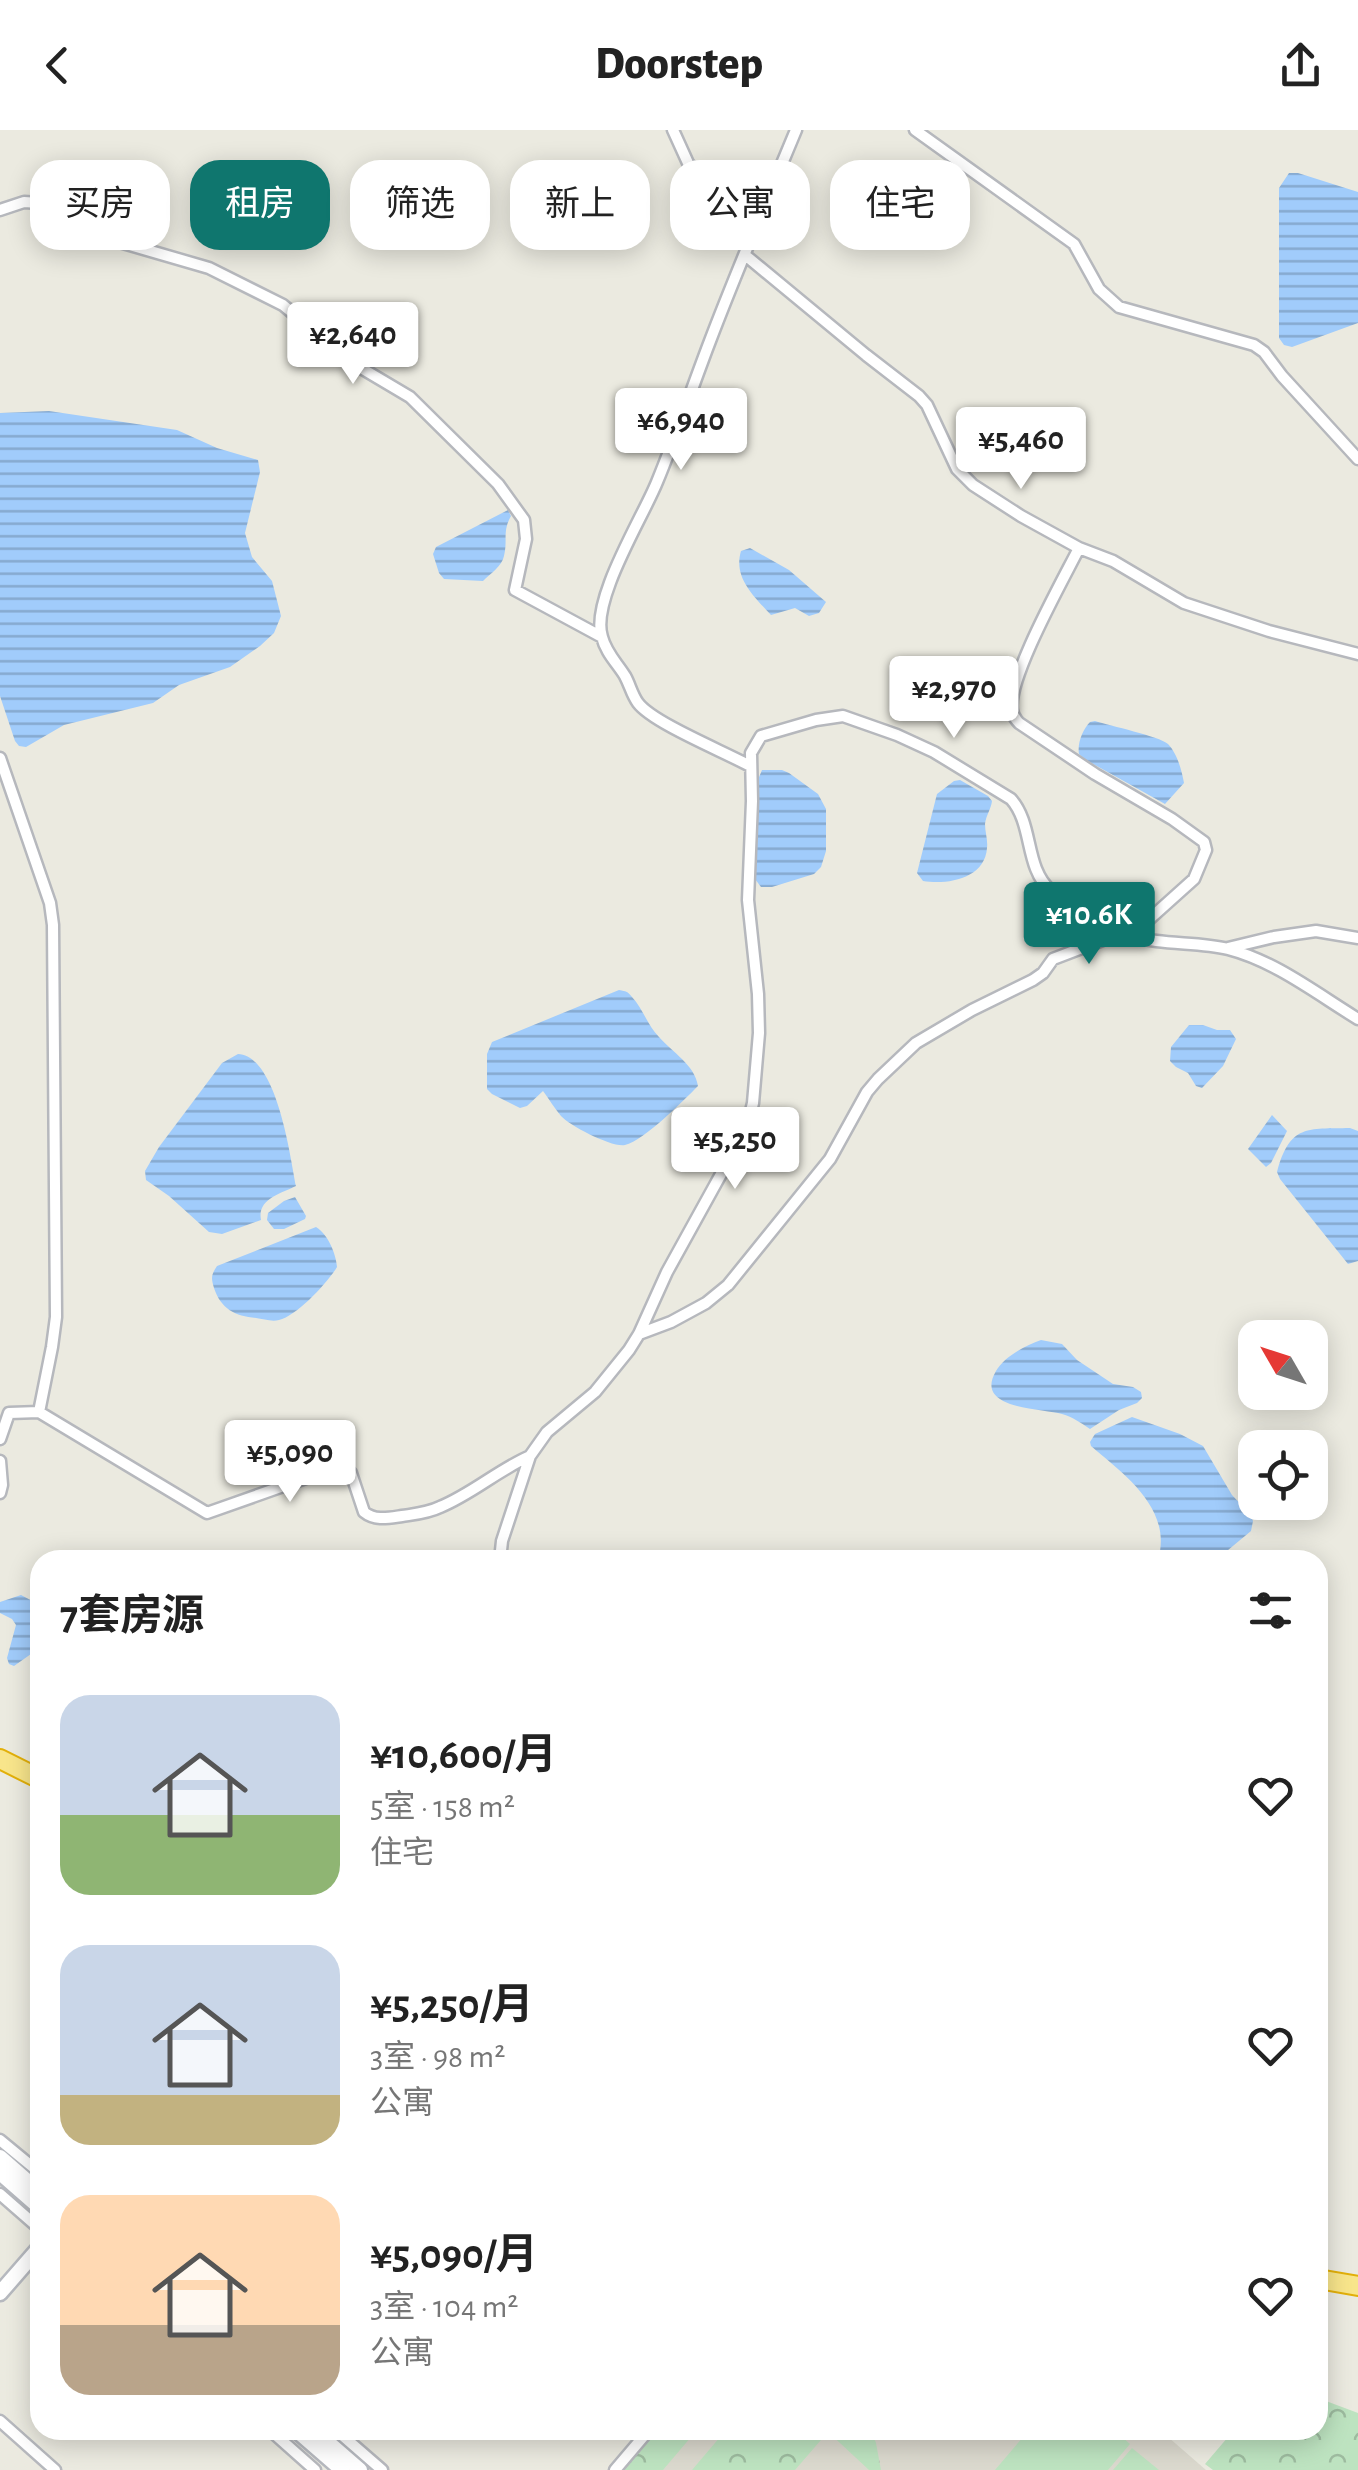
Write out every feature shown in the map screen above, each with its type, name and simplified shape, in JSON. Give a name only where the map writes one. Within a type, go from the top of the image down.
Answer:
[{"type":"highway","points":[[0,1759],[30,1774]]},
{"type":"highway","points":[[1328,2281],[1358,2286]]},
{"type":"main road","points":[[0,2157],[30,2183]]},
{"type":"main road","points":[[0,2173],[30,2199]]},
{"type":"main road","points":[[0,2294],[30,2259]]},
{"type":"main road","points":[[308,2440],[342,2470]]},
{"type":"main road","points":[[326,2440],[360,2470]]},
{"type":"street","points":[[673,130],[687,160]]},
{"type":"street","points":[[784,160],[796,130]]},
{"type":"street","points":[[915,130],[1074,244],[1099,289],[1119,307],[1258,347],[1358,459]]},
{"type":"street","points":[[0,210],[24,202],[39,203],[78,230],[209,268],[283,305],[350,362],[416,402],[498,484],[526,527],[515,590],[602,637]]},
{"type":"street","points":[[750,766],[643,709],[602,637],[602,609],[621,555],[656,485],[746,250],[919,396],[927,405],[957,470],[967,481],[1022,516],[1184,603],[1358,654]]},
{"type":"street","points":[[639,1334],[706,1303],[737,1275],[830,1160],[867,1092],[916,1043],[1032,980],[1053,959],[1108,938],[1126,936],[1146,924],[1194,879],[1206,846],[1172,819],[1085,768],[1020,723],[1012,712],[1018,674],[1079,548]]},
{"type":"street","points":[[501,1550],[530,1456],[546,1432],[606,1380],[639,1334],[667,1272],[742,1140],[753,1103],[759,1014],[748,900],[750,766],[754,745],[762,736],[837,716],[897,735],[934,752],[1011,800],[1020,810],[1036,872],[1051,891],[1126,936],[1149,942],[1227,949],[1274,968],[1358,1018]]},
{"type":"street","points":[[0,758],[50,903],[53,925],[56,1317],[39,1412]]},
{"type":"street","points":[[1227,949],[1316,931],[1358,938]]},
{"type":"street","points":[[0,1440],[9,1413],[39,1412],[207,1514],[323,1472],[345,1468],[351,1473],[368,1516],[388,1518],[424,1512],[448,1504],[530,1456]]},
{"type":"street","points":[[0,1461],[0,1494]]},
{"type":"street","points":[[0,2140],[30,2166]]},
{"type":"street","points":[[0,2194],[30,2220]]},
{"type":"street","points":[[0,2421],[54,2470]]},
{"type":"street","points":[[282,2440],[316,2470]]},
{"type":"street","points":[[348,2440],[382,2470]]},
{"type":"street","points":[[615,2470],[640,2440]]},
{"type":"shaded area","points":[[645,2440],[1172,2440],[1206,2470],[619,2470]]},
{"type":"green space","points":[[1328,2402],[1358,2413],[1358,2470],[1213,2470],[1205,2464],[1225,2440],[1328,2440]]},
{"type":"green space","points":[[650,2440],[688,2440],[663,2470],[624,2470]]},
{"type":"green space","points":[[718,2440],[821,2440],[795,2470],[692,2470]]},
{"type":"green space","points":[[837,2440],[875,2440],[881,2470],[869,2470]]},
{"type":"green space","points":[[1020,2440],[1125,2440],[1130,2444],[1108,2470],[995,2470]]},
{"type":"green space","points":[[1132,2448],[1159,2470],[1113,2470]]},
{"type":"water","points":[[1289,173],[1358,192],[1358,323],[1292,347],[1279,338],[1279,188]]},
{"type":"water","points":[[49,411],[177,430],[258,460],[260,472],[245,533],[252,557],[272,581],[281,616],[274,633],[230,667],[179,685],[153,703],[64,725],[26,747],[15,741],[0,696],[0,413]]},
{"type":"water","points":[[508,510],[511,516],[504,556],[498,566],[483,581],[444,579],[433,554],[436,547]]},
{"type":"water","points":[[750,548],[789,570],[826,602],[819,613],[809,616],[795,608],[771,615],[742,578],[741,551]]},
{"type":"water","points":[[1095,721],[1168,744],[1179,762],[1184,783],[1165,804],[1079,754],[1083,732]]},
{"type":"water","points":[[762,770],[789,773],[818,794],[826,809],[826,851],[821,867],[814,874],[772,887],[761,887],[755,879],[757,782]]},
{"type":"water","points":[[960,780],[992,801],[985,824],[985,858],[980,867],[963,878],[923,881],[917,873],[937,794]]},
{"type":"water","points":[[619,990],[632,997],[655,1033],[688,1065],[698,1086],[643,1136],[625,1145],[611,1143],[566,1120],[543,1091],[520,1108],[487,1089],[487,1054],[492,1042]]},
{"type":"water","points":[[1189,1025],[1230,1030],[1236,1039],[1223,1066],[1202,1088],[1170,1061],[1171,1047]]},
{"type":"water","points":[[238,1054],[251,1059],[263,1071],[272,1088],[296,1186],[266,1202],[261,1220],[222,1234],[209,1232],[146,1180],[145,1171],[222,1063]]},
{"type":"water","points":[[1272,1115],[1287,1131],[1266,1167],[1248,1149]]},
{"type":"water","points":[[1350,1128],[1358,1131],[1358,1261],[1348,1264],[1277,1172],[1288,1145],[1302,1132]]},
{"type":"water","points":[[295,1197],[305,1219],[284,1229],[274,1229],[267,1220],[268,1213]]},
{"type":"water","points":[[316,1227],[331,1245],[337,1267],[303,1305],[279,1320],[248,1317],[225,1306],[212,1279],[217,1266]]},
{"type":"water","points":[[1041,1340],[1062,1344],[1077,1360],[1113,1384],[1133,1387],[1141,1392],[1142,1398],[1090,1429],[1066,1415],[1002,1400],[991,1384],[996,1371],[1016,1352]]},
{"type":"water","points":[[1132,1417],[1203,1446],[1238,1501],[1238,1520],[1252,1520],[1251,1531],[1228,1550],[1160,1550],[1159,1525],[1143,1495],[1090,1442],[1095,1434]]},
{"type":"water","points":[[21,1595],[30,1600],[30,1655],[14,1666],[7,1658],[16,1625],[0,1613],[0,1602]]}]
